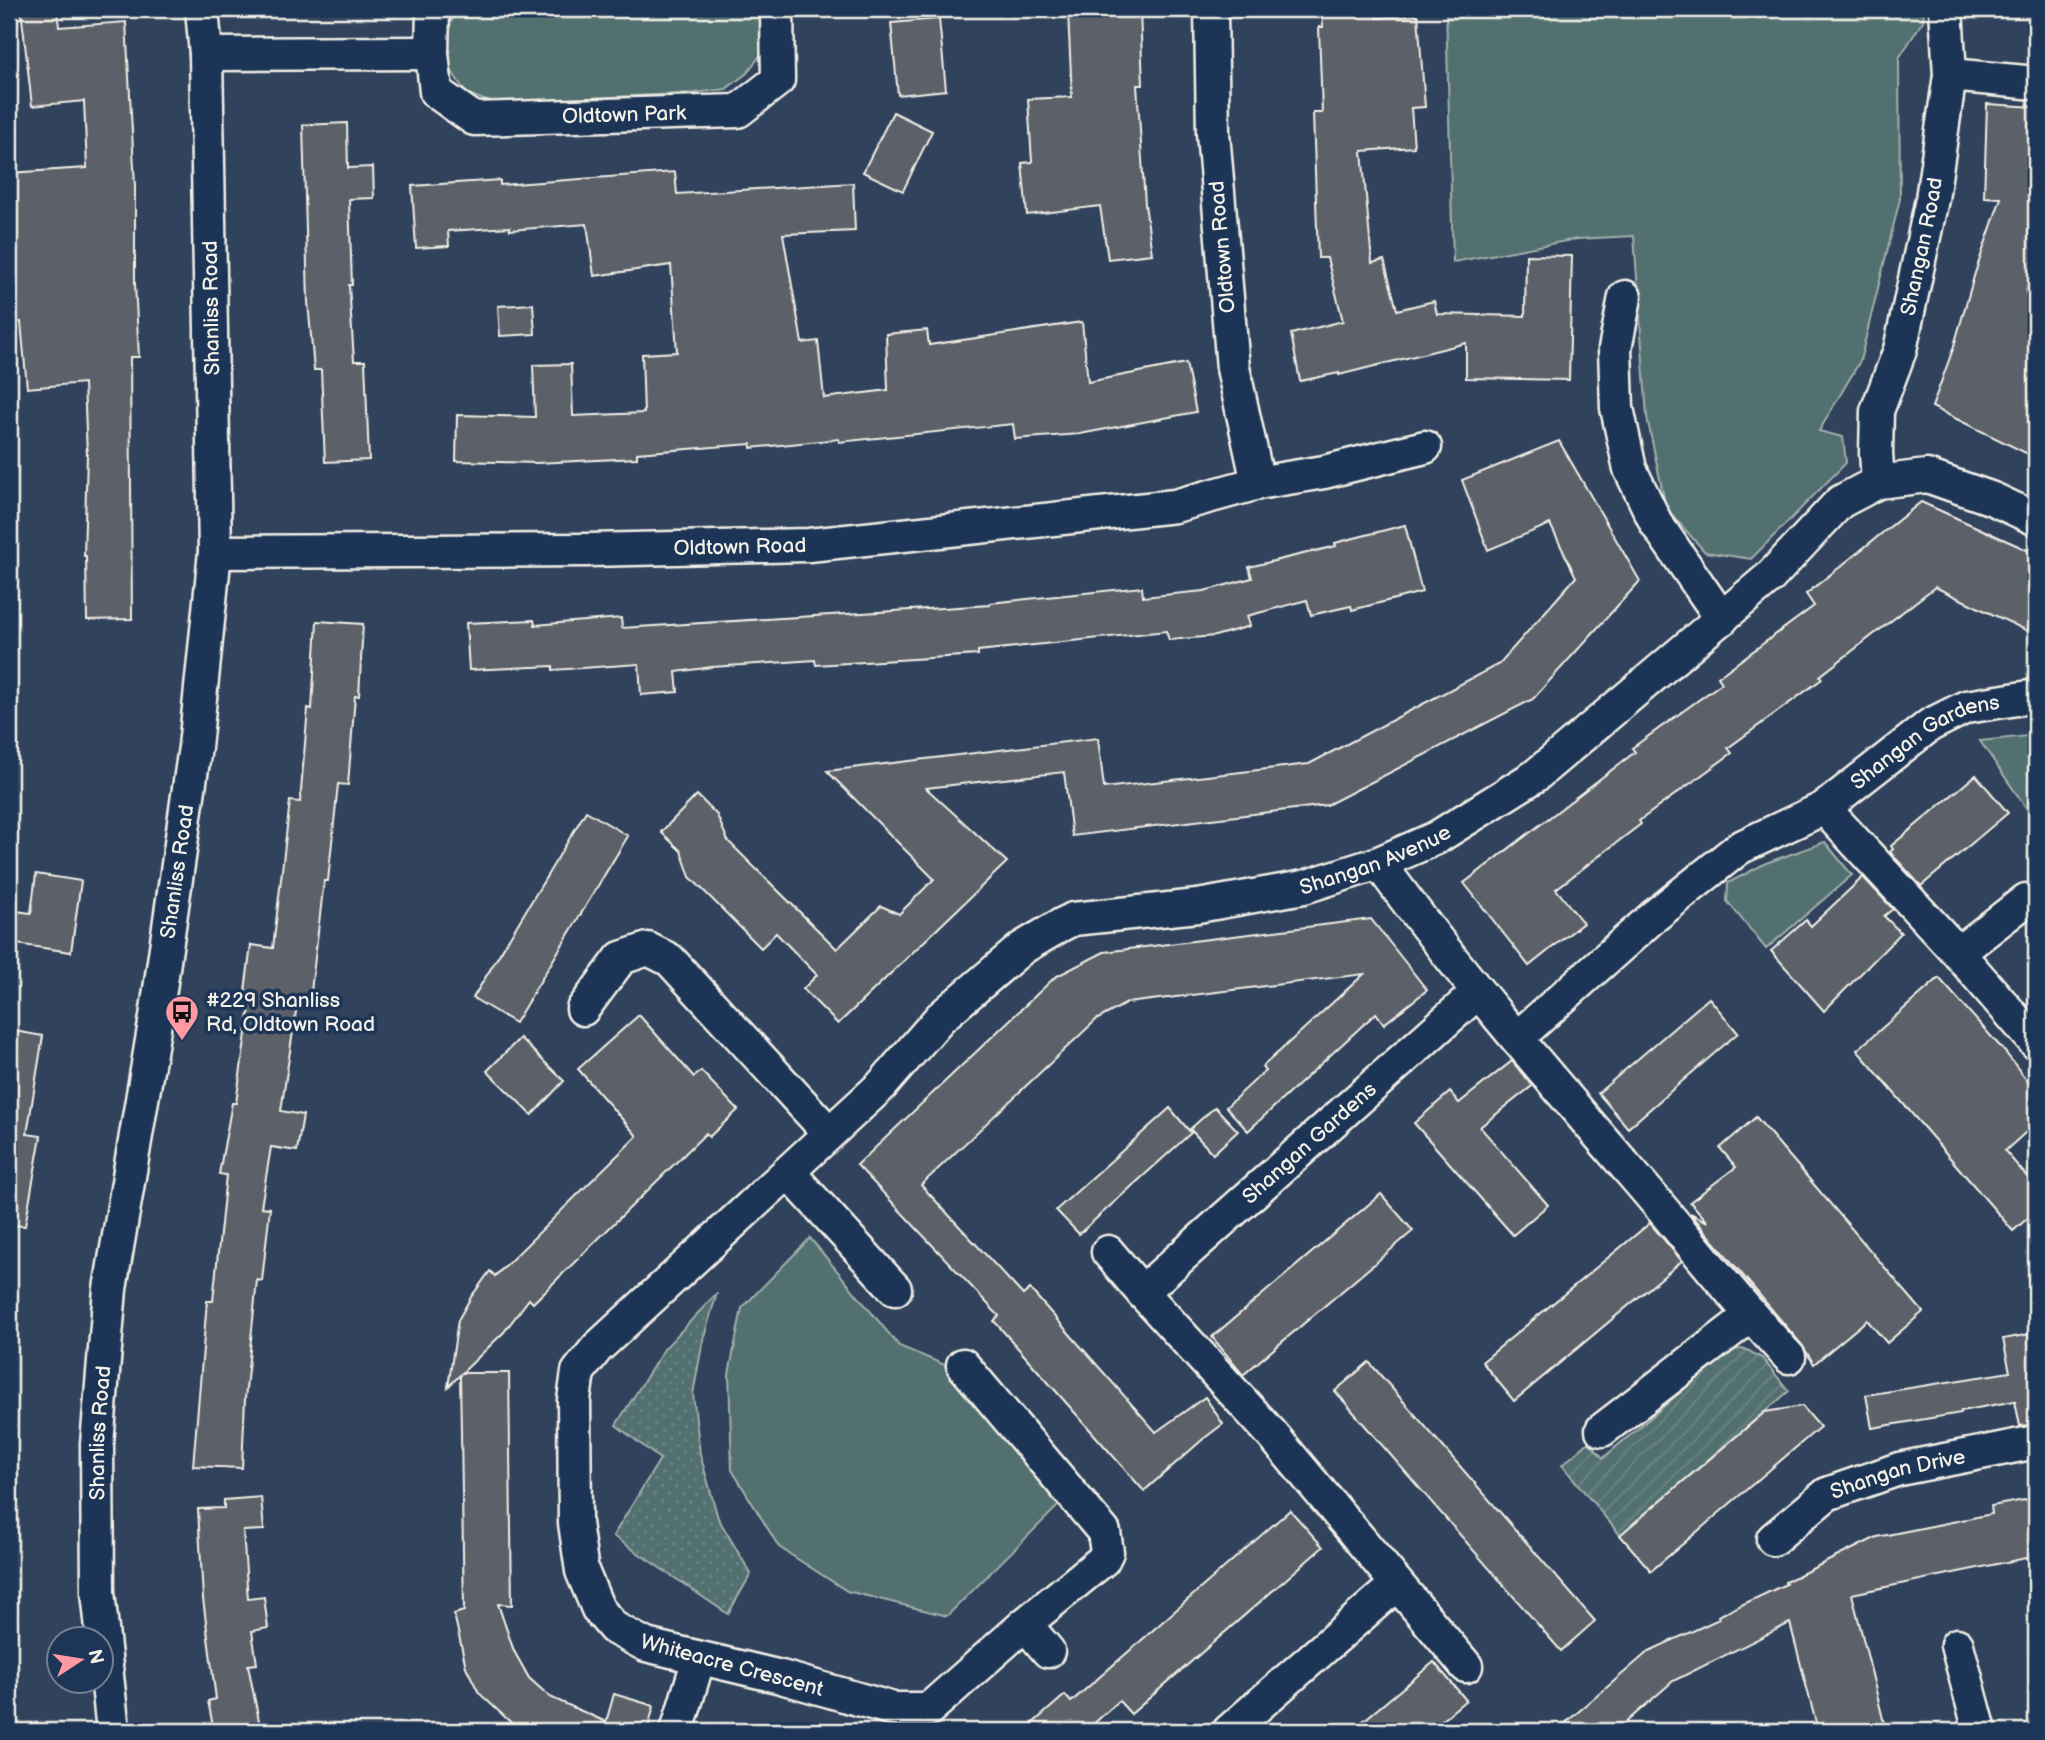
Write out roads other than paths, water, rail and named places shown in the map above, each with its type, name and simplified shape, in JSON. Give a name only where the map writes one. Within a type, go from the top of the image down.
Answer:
[{"type":"street","name":"Shanliss Road","points":[[113,1731],[97,1592],[97,1444],[110,1289],[156,1017],[189,787],[215,552],[202,9]]},
{"type":"street","name":"Oldtown Park","points":[[433,9],[432,54],[436,92],[474,119],[738,111],[778,80],[777,9]]},
{"type":"street","name":"Oldtown Road","points":[[1211,9],[1213,133],[1233,368],[1258,483]]},
{"type":"street","name":"Shangan Road","points":[[1878,482],[1877,411],[1900,350],[1932,198],[1950,75],[1946,9]]},
{"type":"street","points":[[205,54],[432,54]]},
{"type":"street","points":[[1950,75],[2036,83]]},
{"type":"street","points":[[1625,297],[1615,349],[1616,408],[1630,469],[1656,523],[1722,619]]},
{"type":"street","name":"Oldtown Road","points":[[215,552],[589,550],[809,545],[1175,506],[1258,483],[1324,472],[1425,447]]},
{"type":"street","points":[[1878,482],[1927,476],[1993,499],[2036,519]]},
{"type":"street","name":"Shangan Avenue","points":[[829,1133],[882,1085],[940,1018],[1022,948],[1073,919],[1198,906],[1304,887],[1379,863],[1436,838],[1535,776],[1770,577],[1840,502],[1878,482]]},
{"type":"street","name":"Shangan Gardens","points":[[1517,1038],[1653,917],[1739,848],[1824,808],[1930,725],[1966,707],[2036,696]]},
{"type":"street","points":[[1824,808],[1958,953],[2036,1043]]},
{"type":"street","points":[[1379,863],[1476,993],[1517,1038],[1750,1316],[1789,1357]]},
{"type":"street","points":[[1958,953],[2026,900]]},
{"type":"street","points":[[583,1009],[621,958],[648,950],[670,960],[829,1133]]},
{"type":"street","name":"Shangan Gardens","points":[[1142,1292],[1476,993]]},
{"type":"street","name":"Whiteacre Crescent","points":[[829,1133],[597,1349],[578,1372],[574,1400],[575,1522],[582,1571],[598,1609],[614,1628],[646,1645],[936,1720],[1025,1624],[1103,1560],[1107,1552],[1104,1532],[963,1366]]},
{"type":"street","points":[[789,1173],[895,1289]]},
{"type":"street","points":[[1108,1252],[1270,1432],[1466,1666]]},
{"type":"street","points":[[1602,1430],[1750,1316]]},
{"type":"street","name":"Shangan Drive","points":[[1773,1539],[1826,1494],[1899,1469],[2036,1442]]},
{"type":"street","points":[[1229,1731],[1397,1584]]},
{"type":"street","points":[[1025,1624],[1048,1651]]},
{"type":"street","points":[[1956,1645],[1980,1731]]},
{"type":"street","points":[[677,1731],[699,1658]]},
{"type":"place","name":"#229 Shanliss Rd, Oldtown Road","points":[[182,1042]]}]
